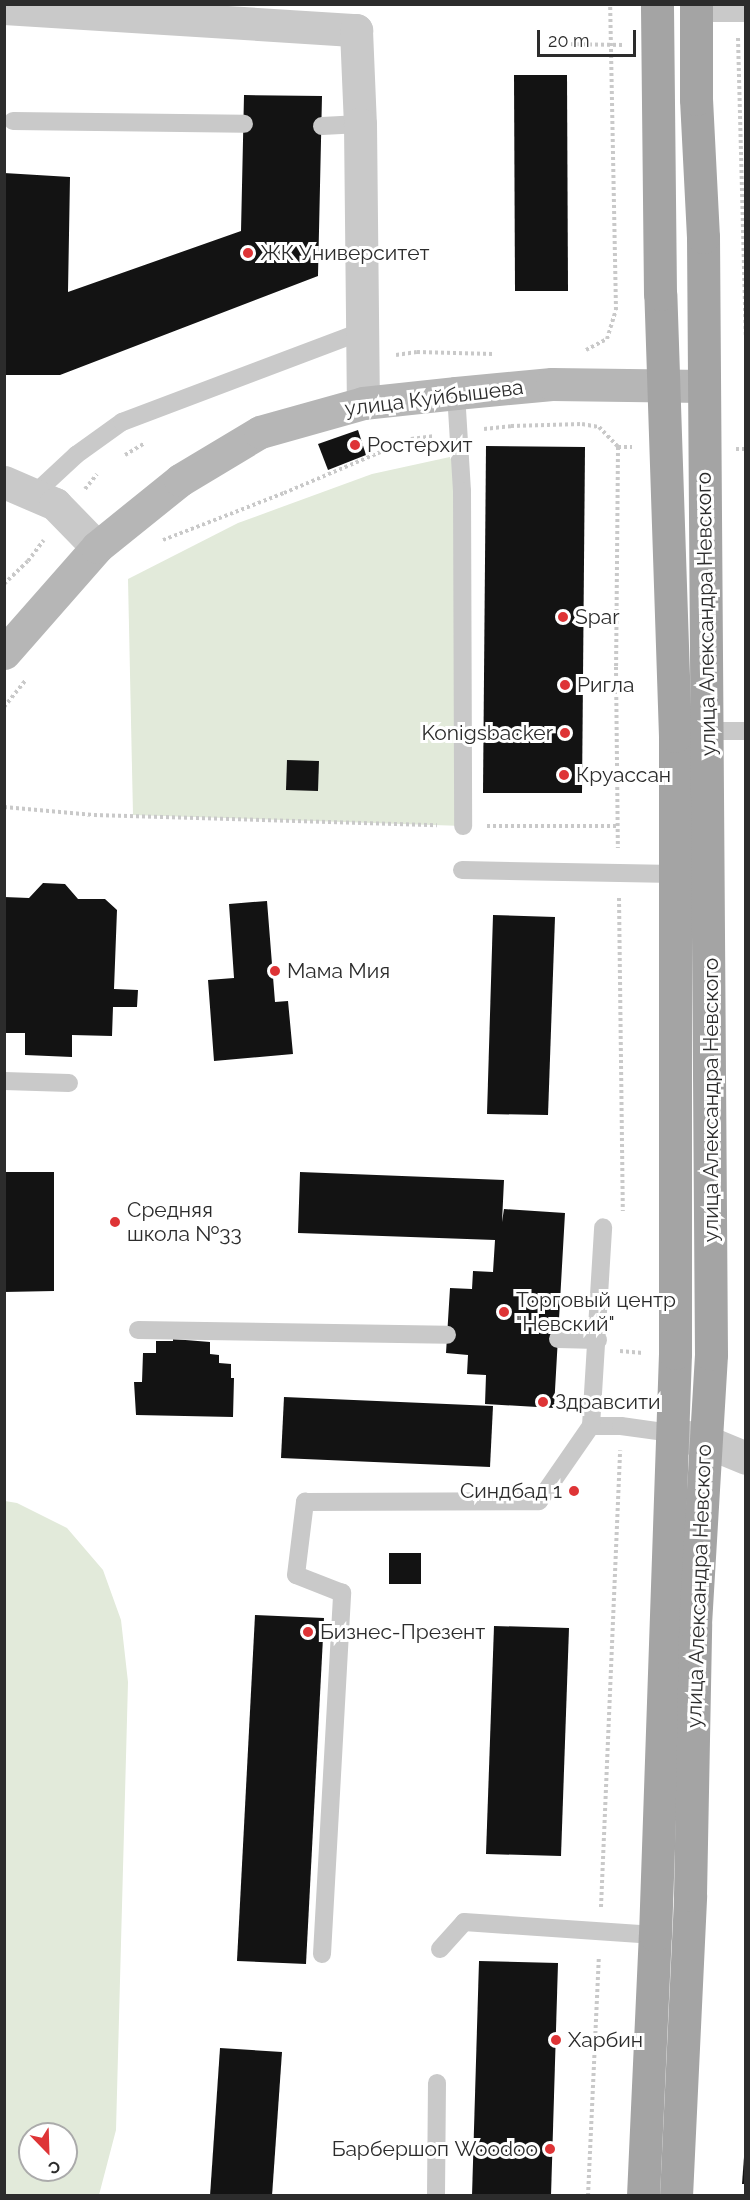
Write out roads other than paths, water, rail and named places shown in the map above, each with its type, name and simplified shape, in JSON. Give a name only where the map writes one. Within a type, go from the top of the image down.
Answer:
[{"type":"main road","name":"улица Александра Невского","points":[[643,2196],[655,1935],[675,1353],[675,736],[660,294],[657,4]]},
{"type":"main road","name":"улица Александра Невского","points":[[676,2196],[690,1895],[695,1624],[711,1354],[709,731],[704,237],[696,99],[696,5]]},
{"type":"main road","name":"улица Куйбышева","points":[[4,653],[97,547],[180,480],[260,432],[363,403],[456,393],[552,384],[704,386]]},
{"type":"street","points":[[696,5],[741,5]]},
{"type":"street","points":[[4,8],[356,30],[360,124],[363,403]]},
{"type":"street","points":[[19,488],[55,504],[97,547]]},
{"type":"street","points":[[671,1433],[705,1441],[746,1458]]},
{"type":"lane","points":[[13,121],[243,124]]},
{"type":"lane","points":[[322,126],[360,124]]},
{"type":"lane","points":[[19,488],[76,455],[122,422],[363,331]]},
{"type":"lane","points":[[456,393],[462,490],[463,826]]},
{"type":"lane","points":[[709,731],[746,731]]},
{"type":"lane","points":[[462,870],[675,874]]},
{"type":"lane","points":[[4,1081],[69,1083]]},
{"type":"lane","points":[[322,1954],[342,1593],[296,1575],[305,1502],[539,1502],[591,1426],[598,1340],[603,1227]]},
{"type":"lane","points":[[138,1330],[447,1335]]},
{"type":"lane","points":[[558,1339],[598,1340]]},
{"type":"lane","points":[[591,1426],[621,1426],[671,1433]]},
{"type":"lane","points":[[440,1949],[464,1922],[655,1935]]},
{"type":"lane","points":[[436,2196],[437,2083]]},
{"type":"place","name":"ЖК Университет","points":[[248,253]]},
{"type":"place","name":"Ростерхит","points":[[355,445]]},
{"type":"place","name":"Spar","points":[[563,617]]},
{"type":"place","name":"Ригла","points":[[565,685]]},
{"type":"place","name":"Konigsbacker","points":[[565,733]]},
{"type":"place","name":"Круассан","points":[[564,775]]},
{"type":"place","name":"Мама Мия","points":[[275,971]]},
{"type":"place","name":"Средняя школа №33","points":[[115,1222]]},
{"type":"place","name":"Торговый центр \"Невский\"","points":[[504,1312]]},
{"type":"place","name":"Здравсити","points":[[543,1402]]},
{"type":"place","name":"Синдбад 1","points":[[574,1491]]},
{"type":"place","name":"Бизнес-Презент","points":[[308,1632]]},
{"type":"place","name":"Харбин","points":[[556,2040]]},
{"type":"place","name":"Барбершоп Woodoo","points":[[550,2149]]}]
